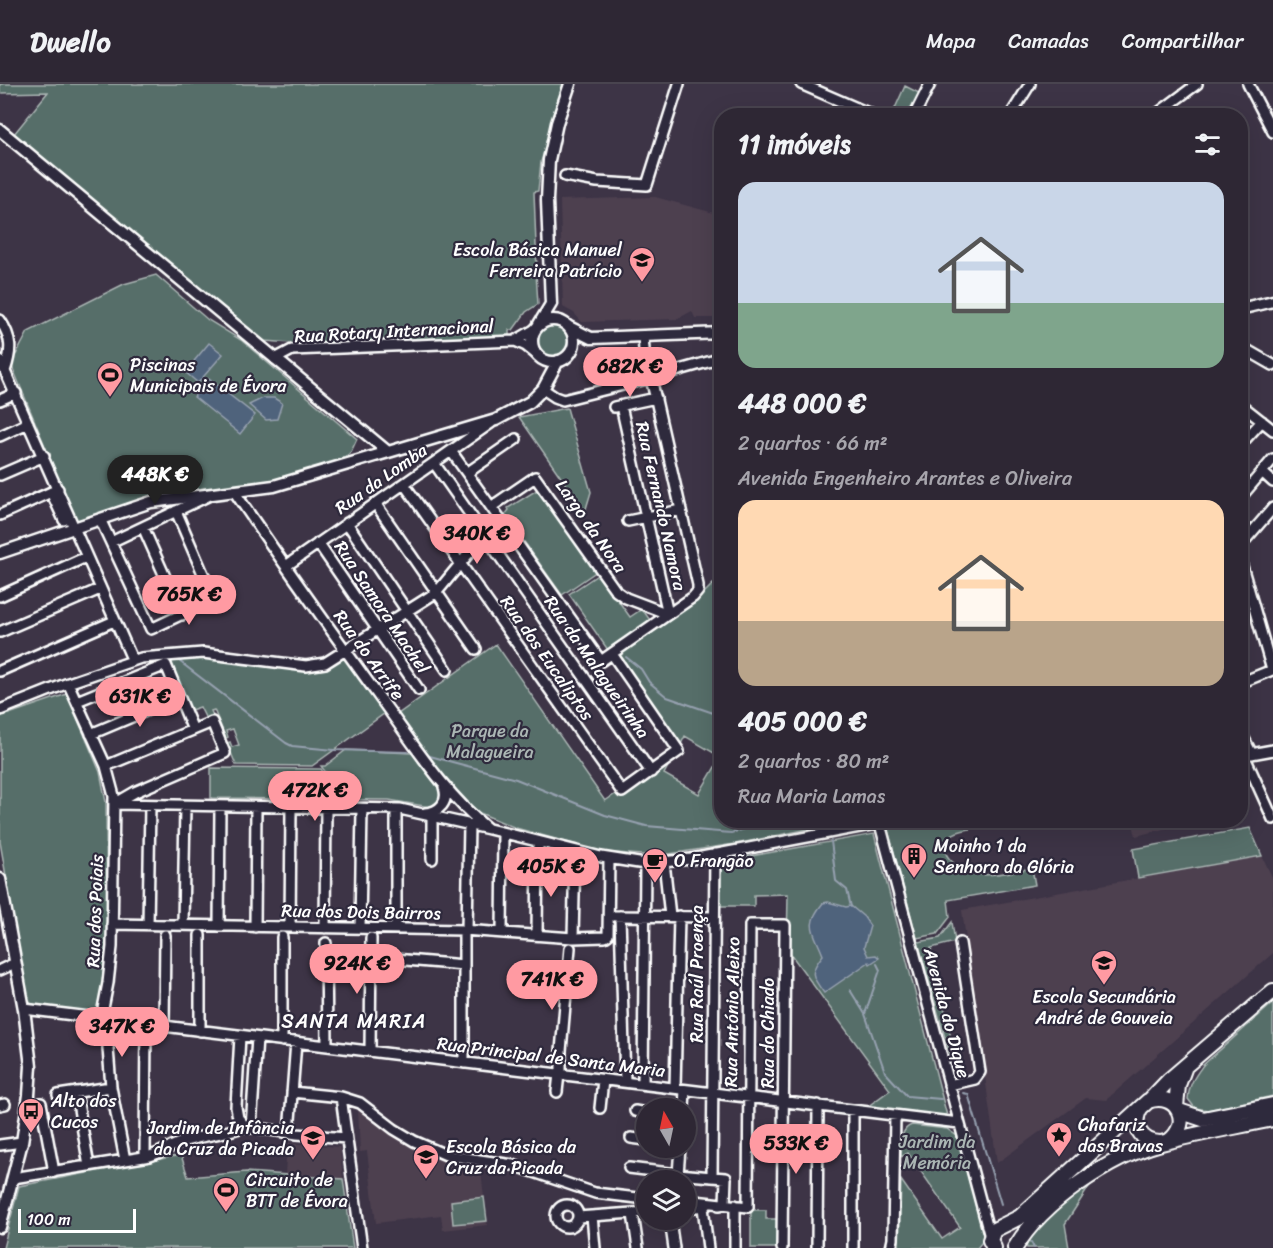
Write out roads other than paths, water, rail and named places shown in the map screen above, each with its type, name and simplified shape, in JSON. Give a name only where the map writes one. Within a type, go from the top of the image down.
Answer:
[{"type":"main road","points":[[990,1244],[994,1230],[1020,1217],[1273,991]]},
{"type":"main road","points":[[1017,1244],[1038,1218],[1065,1193],[1097,1172],[1164,1142],[1179,1131],[1181,1125],[1178,1085],[1184,1069]]},
{"type":"main road","points":[[1273,1105],[1203,1119],[1178,1109],[1168,1100],[1161,1099],[1145,1104],[1136,1120],[1140,1134],[1146,1140],[1164,1142],[1273,1119]]},
{"type":"main road","points":[[1003,1225],[1017,1232],[1017,1244]]},
{"type":"street","points":[[570,84],[557,123],[549,160],[547,200],[551,304],[573,335],[574,343],[571,351]]},
{"type":"street","points":[[565,176],[597,182],[648,185],[679,84]]},
{"type":"street","points":[[801,84],[817,87],[858,108]]},
{"type":"street","points":[[918,108],[930,84]]},
{"type":"street","points":[[1015,108],[1030,84]]},
{"type":"street","points":[[1165,108],[1197,84]]},
{"type":"street","points":[[1248,84],[1273,132]]},
{"type":"street","points":[[0,130],[388,452]]},
{"type":"street","points":[[1248,307],[1273,301]]},
{"type":"street","points":[[551,304],[531,338],[532,346],[539,357],[545,385],[555,397],[563,400],[714,360]]},
{"type":"street","points":[[537,327],[547,320],[555,319],[591,338],[714,333]]},
{"type":"street","points":[[0,320],[8,332],[11,344],[5,371]]},
{"type":"street","name":"Rua Rotary Internacional","points":[[515,341],[537,327]]},
{"type":"street","points":[[451,450],[601,661],[693,597],[698,587],[656,398],[645,363],[643,336]]},
{"type":"street","points":[[539,357],[550,362],[558,361],[591,338]]},
{"type":"street","name":"Rua Rotary Internacional","points":[[275,358],[291,350],[515,341],[526,346],[539,357]]},
{"type":"street","points":[[1248,351],[1273,365]]},
{"type":"street","points":[[0,360],[44,456],[70,529],[86,557],[132,660]]},
{"type":"street","points":[[0,553],[151,502],[274,486],[496,420],[531,402],[545,385],[558,361]]},
{"type":"street","points":[[0,400],[15,393]]},
{"type":"street","name":"Rua Fernando Namora","points":[[656,398],[617,407],[668,614]]},
{"type":"street","points":[[1248,410],[1273,430]]},
{"type":"street","name":"Rua da Lomba","points":[[286,566],[496,420]]},
{"type":"street","points":[[1248,437],[1262,421]]},
{"type":"street","points":[[0,436],[28,423]]},
{"type":"street","points":[[467,473],[516,439]]},
{"type":"street","points":[[0,476],[44,456]]},
{"type":"street","points":[[1248,483],[1273,459]]},
{"type":"street","name":"Rua da Malagueirinha","points":[[434,463],[651,772]]},
{"type":"street","points":[[1262,472],[1273,482]]},
{"type":"street","name":"Largo da Nora","points":[[491,507],[536,477],[616,591],[626,598],[668,614]]},
{"type":"street","name":"Rua dos Eucaliptos","points":[[404,484],[622,792],[651,772]]},
{"type":"street","points":[[0,515],[55,491]]},
{"type":"street","name":"Rua do Arrife","points":[[234,491],[444,787],[467,811],[489,829]]},
{"type":"street","points":[[111,542],[210,495]]},
{"type":"street","points":[[375,503],[476,649]]},
{"type":"street","points":[[1248,537],[1273,508]]},
{"type":"street","points":[[628,521],[681,510]]},
{"type":"street","points":[[100,519],[151,629],[214,599],[176,511]]},
{"type":"street","points":[[0,710],[132,660],[169,654],[203,653],[314,666],[325,663],[437,592],[485,535],[501,521]]},
{"type":"street","points":[[347,523],[447,670]]},
{"type":"street","points":[[143,527],[182,615]]},
{"type":"street","name":"Rua Samora Machel","points":[[318,543],[419,690]]},
{"type":"street","points":[[0,596],[86,557]]},
{"type":"street","points":[[0,632],[100,589]]},
{"type":"street","points":[[1248,596],[1272,670],[1248,680]]},
{"type":"street","points":[[0,671],[114,621]]},
{"type":"street","points":[[612,654],[679,752],[651,772]]},
{"type":"street","points":[[77,701],[166,665],[193,730]]},
{"type":"street","name":"Rua dos Poiais","points":[[68,683],[106,766],[113,790],[112,924],[108,983],[101,1019]]},
{"type":"street","points":[[91,734],[178,697]]},
{"type":"street","points":[[106,766],[212,722],[225,753],[135,792],[114,804]]},
{"type":"street","points":[[1248,754],[1273,750]]},
{"type":"street","points":[[1248,762],[1273,819]]},
{"type":"street","points":[[421,813],[435,811],[443,805],[446,795],[444,787]]},
{"type":"street","points":[[114,804],[396,809],[421,813],[609,859],[645,864],[715,854],[858,828]]},
{"type":"street","points":[[148,925],[150,805]]},
{"type":"street","points":[[183,925],[185,806]]},
{"type":"street","points":[[219,926],[220,807]]},
{"type":"street","points":[[255,807],[255,927]]},
{"type":"street","points":[[290,927],[291,808]]},
{"type":"street","points":[[325,928],[326,808]]},
{"type":"street","points":[[360,928],[362,809]]},
{"type":"street","points":[[396,809],[396,929]]},
{"type":"street","points":[[432,816],[432,859]]},
{"type":"street","points":[[464,1063],[464,965],[469,825]]},
{"type":"street","name":"Avenida do Dique","points":[[881,828],[983,1210],[990,1244]]},
{"type":"street","points":[[502,932],[503,833]]},
{"type":"street","points":[[537,935],[538,842]]},
{"type":"street","points":[[573,938],[574,851]]},
{"type":"street","name":"Rua Raúl Proença","points":[[712,1177],[715,854]]},
{"type":"street","points":[[609,859],[609,916],[714,917]]},
{"type":"street","points":[[664,862],[675,916],[675,1088]]},
{"type":"street","points":[[644,1084],[645,864]]},
{"type":"street","points":[[0,879],[4,928],[15,963],[31,1066],[22,1142],[0,1227]]},
{"type":"street","name":"Rua dos Dois Bairros","points":[[112,924],[466,930],[573,938],[605,937],[608,935],[609,916]]},
{"type":"street","points":[[620,916],[625,1082]]},
{"type":"street","name":"Rua António Aleixo","points":[[730,1205],[748,1207],[750,925],[785,925]]},
{"type":"street","name":"Rua do Chiado","points":[[782,1248],[785,925]]},
{"type":"street","points":[[165,935],[165,1026]]},
{"type":"street","points":[[200,935],[200,1031]]},
{"type":"street","points":[[282,937],[282,1041]]},
{"type":"street","points":[[370,1052],[371,938]]},
{"type":"street","points":[[949,1085],[975,1079],[980,1072],[960,943]]},
{"type":"street","points":[[326,944],[327,1046]]},
{"type":"street","points":[[557,1092],[570,948]]},
{"type":"street","points":[[371,957],[464,965]]},
{"type":"street","points":[[0,970],[15,963]]},
{"type":"street","name":"Rua Principal de Santa Maria","points":[[24,1010],[959,1123]]},
{"type":"street","points":[[112,1020],[108,1048],[111,1087],[125,1160]]},
{"type":"street","points":[[146,1024],[147,1156]]},
{"type":"street","points":[[240,1036],[236,1107],[238,1118],[248,1127]]},
{"type":"street","points":[[248,1127],[257,1038]]},
{"type":"street","points":[[289,1133],[296,1042]]},
{"type":"street","points":[[600,1108],[603,1080]]},
{"type":"street","points":[[58,1095],[111,1087]]},
{"type":"street","points":[[685,1098],[686,1090]]},
{"type":"street","points":[[76,1092],[89,1166]]},
{"type":"street","points":[[292,1092],[341,1097],[360,1103],[394,1129],[446,1155],[513,1165],[595,1193],[636,1198]]},
{"type":"street","points":[[341,1097],[362,1248]]},
{"type":"street","points":[[41,1103],[54,1172]]},
{"type":"street","points":[[817,1248],[818,1105]]},
{"type":"street","points":[[853,1248],[854,1110]]},
{"type":"street","points":[[891,1248],[895,1115]]},
{"type":"street","points":[[13,1179],[147,1156],[168,1150],[184,1141],[248,1127],[346,1138]]},
{"type":"street","points":[[631,1138],[636,1139]]},
{"type":"street","points":[[0,1145],[22,1142]]},
{"type":"street","points":[[629,1168],[645,1170]]},
{"type":"street","points":[[696,1176],[726,1178],[735,1248]]},
{"type":"street","points":[[696,1201],[730,1205]]},
{"type":"street","points":[[696,1207],[730,1205]]},
{"type":"street","points":[[703,1207],[708,1248]]},
{"type":"street","points":[[983,1210],[1003,1225]]},
{"type":"street","points":[[633,1214],[638,1248]]},
{"type":"street","points":[[578,1217],[636,1214]]},
{"type":"street","points":[[592,1216],[595,1248]]},
{"type":"street","points":[[671,1230],[674,1248]]},
{"type":"water","points":[[209,343],[223,354],[198,383],[185,372]]},
{"type":"water","points":[[209,379],[255,415],[240,434],[194,397]]},
{"type":"water","points":[[263,398],[274,398],[282,403],[277,419],[266,420],[249,405]]},
{"type":"water","points":[[828,902],[846,907],[851,906],[864,917],[870,926],[864,947],[868,956],[876,955],[879,958],[870,964],[869,962],[824,993],[813,974],[815,966],[823,955],[812,929],[812,923],[823,903]]},
{"type":"waterway","points":[[626,657],[641,669],[649,682],[667,697],[714,713]]},
{"type":"waterway","points":[[179,661],[292,746],[334,750],[408,752]]},
{"type":"waterway","points":[[426,755],[516,779],[605,815],[646,826],[731,833],[748,828]]},
{"type":"waterway","points":[[831,841],[836,881],[847,890],[851,907]]},
{"type":"waterway","points":[[865,1014],[880,970],[877,964]]},
{"type":"waterway","points":[[850,990],[865,1014],[885,1072],[907,1096],[941,1099]]},
{"type":"waterway","points":[[963,1093],[968,1094],[1001,1204]]},
{"type":"waterway","points":[[1031,1242],[1034,1248]]},
{"type":"place","name":"Escola Básica Manuel Ferreira Patrício","points":[[642,283]]},
{"type":"place","name":"Piscinas Municipais de Évora","points":[[110,398]]},
{"type":"place","name":"Moinho 1 da Senhora da Glória","points":[[914,879]]},
{"type":"place","name":"O Frangão","points":[[655,884]]},
{"type":"place","name":"Escola Secundária André de Gouveia","points":[[1104,986]]},
{"type":"place","name":"Alto dos Cucos","points":[[31,1134]]},
{"type":"place","name":"Chafariz das Bravas","points":[[1059,1158]]},
{"type":"place","name":"Jardim de Infância da Cruz da Picada","points":[[313,1161]]},
{"type":"place","name":"Escola Básica da Cruz da Picada","points":[[426,1180]]},
{"type":"place","name":"Circuito de BTT de Évora","points":[[226,1213]]},
{"type":"district","name":"SANTA MARIA","points":[[354,1021]]},
{"type":"park label","name":"Parque da Malagueira","points":[[490,741]]},
{"type":"park label","name":"Jardim da Memória","points":[[937,1152]]}]
